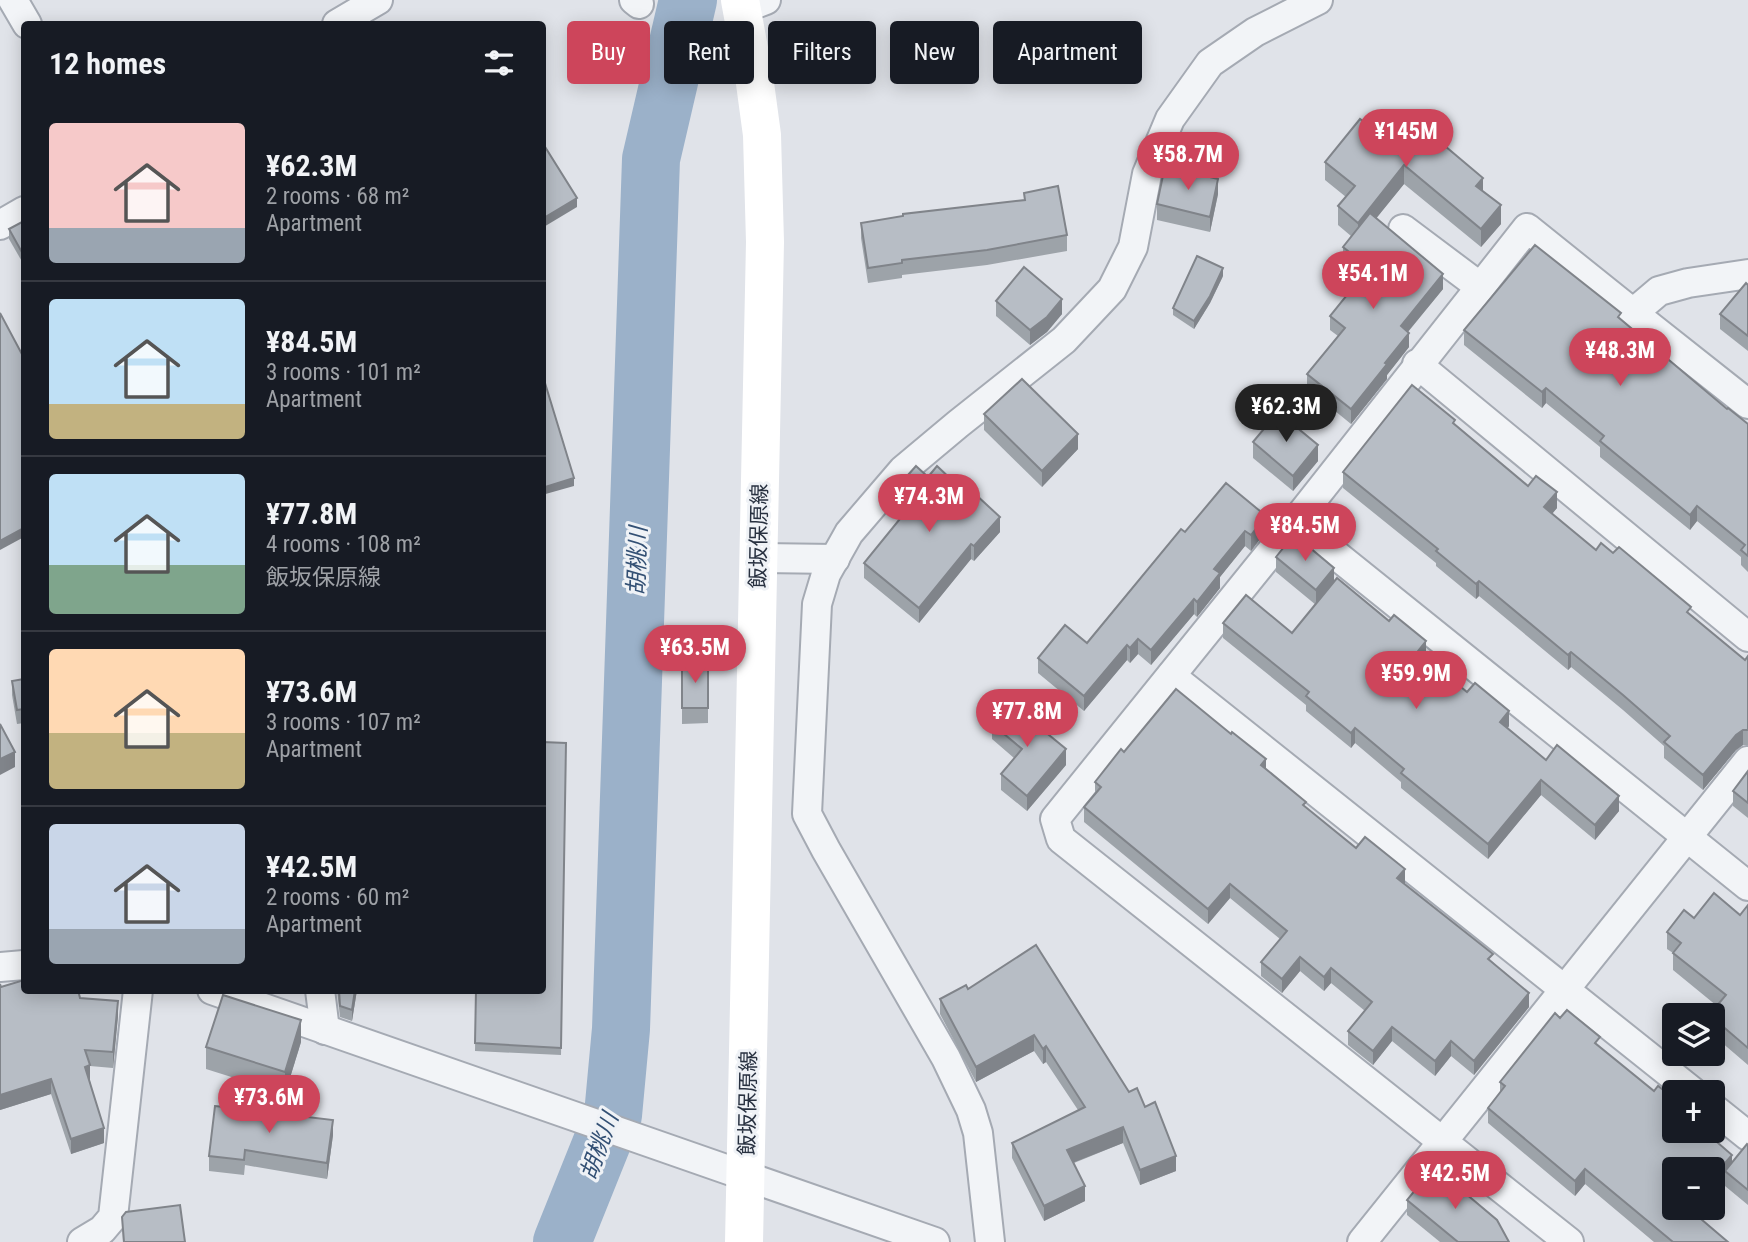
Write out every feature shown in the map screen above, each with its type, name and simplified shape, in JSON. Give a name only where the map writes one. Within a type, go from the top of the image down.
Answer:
[{"type":"main road","name":"飯坂保原線","points":[[744,1242],[765,217],[762,135],[749,3]]},
{"type":"street","points":[[13,0],[25,21]]},
{"type":"street","points":[[342,21],[378,0]]},
{"type":"street","points":[[990,1242],[978,1133],[971,1110],[946,1058],[807,814],[817,604],[826,574],[849,533],[903,470],[1065,340],[1112,289],[1133,247],[1147,174],[1170,120],[1210,63],[1255,33],[1318,0]]},
{"type":"street","points":[[0,225],[21,213]]},
{"type":"street","points":[[1569,1242],[1061,839],[1055,818],[1295,522],[1417,364],[1527,228],[1748,404]]},
{"type":"street","points":[[1403,229],[1479,286]]},
{"type":"street","points":[[1633,313],[1659,292],[1688,283],[1748,274]]},
{"type":"street","points":[[1417,364],[1748,637]]},
{"type":"street","points":[[1295,522],[1748,886]]},
{"type":"street","points":[[759,558],[835,559]]},
{"type":"street","points":[[1171,676],[1678,1080]]},
{"type":"street","points":[[1362,1242],[1748,761]]},
{"type":"street","points":[[0,967],[21,965]]},
{"type":"street","points":[[82,1242],[102,1230],[113,1216],[138,994]]},
{"type":"street","points":[[223,994],[934,1242]]},
{"type":"street","points":[[320,994],[325,1030]]},
{"type":"street","points":[[1725,1118],[1748,1136]]},
{"type":"building","points":[[1383,116],[1412,139],[1424,124],[1483,178],[1476,186],[1501,205],[1481,229],[1404,165],[1358,223],[1338,206],[1355,186],[1325,162],[1360,119],[1373,129]]},
{"type":"building","points":[[546,148],[577,198],[546,217]]},
{"type":"building","points":[[1165,166],[1218,179],[1210,217],[1157,204]]},
{"type":"building","points":[[1058,186],[1067,235],[987,250],[902,260],[902,263],[868,268],[861,223],[903,214],[1025,200],[1024,193]]},
{"type":"building","points":[[1370,213],[1443,274],[1401,326],[1409,333],[1351,409],[1307,374],[1345,328],[1330,316],[1364,274],[1358,269],[1363,263],[1343,247]]},
{"type":"building","points":[[21,223],[21,251],[9,229]]},
{"type":"building","points":[[1535,245],[1621,313],[1618,317],[1748,424],[1748,556],[1741,550],[1745,545],[1697,506],[1690,515],[1600,441],[1604,436],[1546,388],[1542,392],[1464,330]]},
{"type":"building","points":[[1197,256],[1223,268],[1194,321],[1173,308]]},
{"type":"building","points":[[1024,267],[1062,299],[1047,317],[1030,330],[996,301]]},
{"type":"building","points":[[1746,283],[1748,285],[1748,336],[1720,314]]},
{"type":"building","points":[[0,313],[21,352],[21,530],[0,541]]},
{"type":"building","points":[[1022,379],[1078,434],[1042,471],[984,414]]},
{"type":"building","points":[[1412,385],[1528,486],[1536,476],[1557,492],[1544,507],[1596,550],[1601,543],[1613,553],[1619,547],[1691,607],[1687,612],[1745,660],[1748,656],[1748,730],[1736,735],[1703,775],[1664,742],[1670,736],[1623,695],[1571,652],[1568,655],[1479,581],[1476,584],[1436,551],[1438,549],[1343,472]]},
{"type":"building","points":[[546,386],[574,478],[546,487]]},
{"type":"building","points":[[1278,412],[1318,445],[1293,476],[1253,442]]},
{"type":"building","points":[[916,466],[928,477],[937,466],[971,498],[975,494],[1000,517],[974,546],[971,544],[919,608],[864,563],[908,509],[891,494]]},
{"type":"building","points":[[1226,483],[1266,516],[1251,535],[1245,531],[1214,569],[1220,573],[1197,602],[1194,599],[1151,650],[1138,639],[1130,648],[1127,645],[1084,696],[1038,658],[1065,625],[1087,643],[1181,529],[1185,532]]},
{"type":"building","points":[[1292,537],[1295,540],[1297,537],[1334,568],[1316,590],[1276,557]]},
{"type":"building","points":[[1337,578],[1389,621],[1394,615],[1426,641],[1418,651],[1467,692],[1475,683],[1509,711],[1500,722],[1546,760],[1557,745],[1619,796],[1595,825],[1541,780],[1488,844],[1401,773],[1404,769],[1355,728],[1351,733],[1306,696],[1309,692],[1223,623],[1246,595],[1292,633]]},
{"type":"building","points":[[682,661],[708,662],[708,708],[682,708]]},
{"type":"building","points":[[21,680],[21,709],[17,710],[12,681]]},
{"type":"building","points":[[1176,689],[1266,759],[1261,765],[1306,802],[1303,805],[1356,848],[1365,837],[1405,869],[1397,878],[1493,954],[1488,959],[1529,993],[1474,1061],[1451,1041],[1435,1061],[1392,1027],[1373,1051],[1348,1031],[1372,1002],[1331,968],[1324,977],[1300,957],[1282,979],[1261,962],[1287,931],[1230,884],[1208,909],[1084,807],[1101,787],[1095,782],[1121,749],[1124,752]]},
{"type":"building","points":[[1010,703],[1066,749],[1027,796],[1001,774],[1022,749],[992,724]]},
{"type":"building","points":[[0,724],[15,752],[0,759]]},
{"type":"building","points":[[546,742],[566,743],[561,1048],[475,1043],[476,994],[546,994]]},
{"type":"building","points":[[1748,771],[1748,803],[1733,791]]},
{"type":"building","points":[[1714,893],[1740,915],[1748,905],[1748,1048],[1725,1028],[1725,1003],[1719,1003],[1726,995],[1673,953],[1681,943],[1667,932],[1684,910],[1694,918]]},
{"type":"building","points":[[1036,945],[1129,1092],[1137,1088],[1145,1107],[1155,1102],[1176,1156],[1140,1170],[1123,1127],[1067,1150],[1085,1186],[1044,1206],[1012,1143],[1085,1107],[1046,1046],[1043,1049],[1034,1035],[976,1067],[940,999],[966,985],[968,989]]},
{"type":"building","points":[[21,981],[21,994],[79,994],[80,998],[118,1001],[113,1052],[85,1050],[90,1065],[85,1067],[104,1128],[71,1139],[51,1079],[0,1095],[0,984],[1,987]]},
{"type":"building","points":[[339,994],[354,994],[352,1010],[340,1006]]},
{"type":"building","points":[[223,995],[301,1020],[285,1072],[206,1047]]},
{"type":"building","points":[[1567,1010],[1600,1037],[1595,1043],[1654,1091],[1658,1086],[1662,1089],[1662,1143],[1718,1143],[1732,1155],[1725,1163],[1725,1157],[1662,1157],[1662,1220],[1702,1220],[1728,1242],[1673,1242],[1585,1169],[1575,1181],[1488,1108],[1505,1086],[1500,1082],[1555,1013],[1560,1018]]},
{"type":"building","points":[[215,1106],[333,1120],[327,1163],[245,1150],[244,1160],[209,1156]]},
{"type":"building","points":[[1747,1144],[1748,1190],[1725,1171]]},
{"type":"building","points":[[1434,1167],[1497,1220],[1509,1242],[1458,1242],[1407,1200]]},
{"type":"building","points":[[180,1205],[185,1242],[124,1242],[122,1217],[126,1212]]},
{"type":"waterway","name":"胡桃川","points":[[562,1242],[613,1115],[621,1029],[651,159],[688,0]]}]
